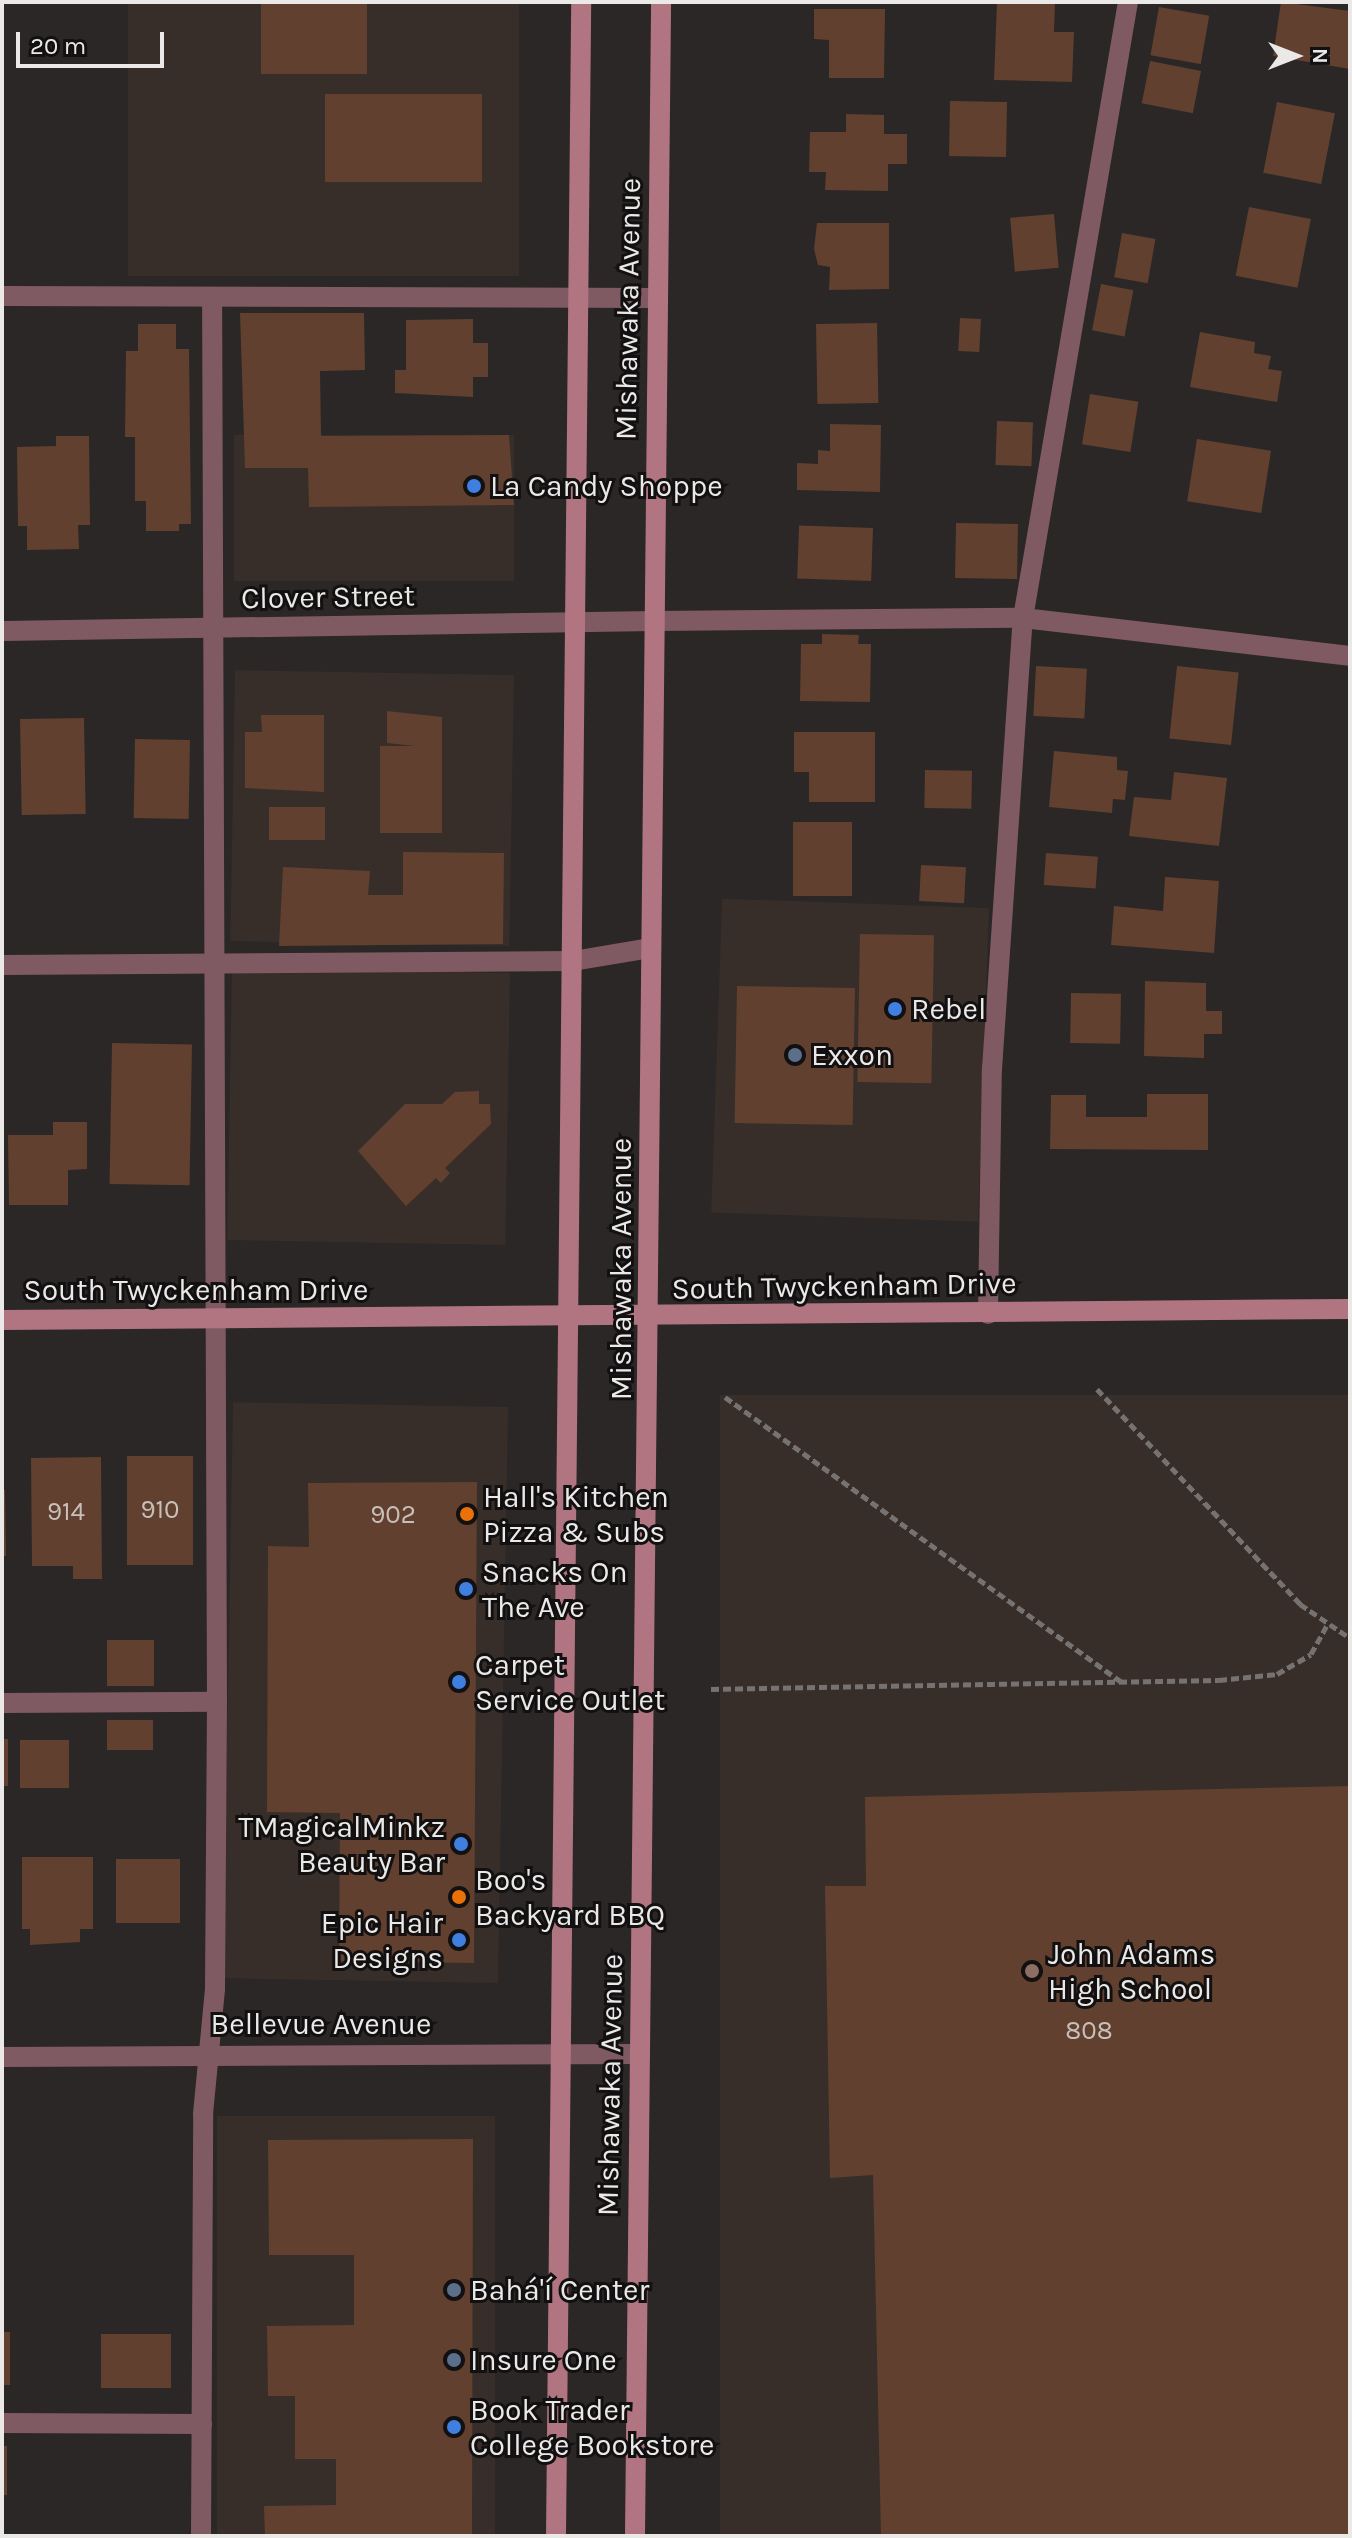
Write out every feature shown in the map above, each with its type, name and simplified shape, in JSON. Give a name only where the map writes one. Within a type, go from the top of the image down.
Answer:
[{"type":"main road","name":"Mishawaka Avenue","points":[[556,2536],[581,2]]},
{"type":"main road","name":"Mishawaka Avenue","points":[[635,2536],[651,1318],[651,948],[661,2]]},
{"type":"main road","name":"South Twyckenham Drive","points":[[2,1320],[651,1318],[1350,1309]]},
{"type":"street","points":[[988,1314],[992,1069],[1023,618],[1128,2]]},
{"type":"street","points":[[2,296],[658,298]]},
{"type":"street","points":[[201,2536],[217,1702],[212,297]]},
{"type":"street","name":"Clover Street","points":[[2,631],[575,621],[1023,618],[1350,656]]},
{"type":"street","points":[[2,965],[573,961],[651,948]]},
{"type":"street","points":[[2,1703],[217,1702]]},
{"type":"street","name":"Bellevue Avenue","points":[[2,2057],[640,2054]]},
{"type":"street","points":[[2,2423],[202,2424]]},
{"type":"path","points":[[1097,1389],[1327,1625],[1350,1638]]},
{"type":"path","points":[[725,1397],[1123,1682]]},
{"type":"path","points":[[711,1689],[1123,1682],[1277,1674],[1311,1654],[1327,1625]]},
{"type":"shaded area","points":[[128,2],[519,2],[519,276],[128,276]]},
{"type":"shaded area","points":[[234,435],[514,435],[514,581],[234,581]]},
{"type":"shaded area","points":[[235,670],[514,675],[509,946],[230,941]]},
{"type":"shaded area","points":[[722,899],[989,908],[978,1222],[711,1212]]},
{"type":"shaded area","points":[[232,968],[510,973],[505,1245],[227,1240]]},
{"type":"shaded area","name":"John Adams High School","points":[[720,1395],[1350,1395],[1350,2536],[720,2536]]},
{"type":"shaded area","points":[[233,1402],[508,1407],[498,1983],[223,1978]]},
{"type":"shaded area","points":[[217,2116],[495,2116],[495,2536],[217,2536]]},
{"type":"building","points":[[261,2],[367,2],[367,74],[261,74]]},
{"type":"building","points":[[997,2],[1055,2],[1054,32],[1074,32],[1072,82],[994,80]]},
{"type":"building","points":[[1281,2],[1350,11],[1350,69],[1273,56]]},
{"type":"building","points":[[1159,7],[1209,16],[1201,64],[1150,55]]},
{"type":"building","points":[[814,9],[885,9],[884,78],[829,78],[829,40],[814,39]]},
{"type":"building","points":[[1150,61],[1201,71],[1193,113],[1142,103]]},
{"type":"building","points":[[325,94],[482,94],[482,182],[325,182]]},
{"type":"building","points":[[950,101],[1007,102],[1006,157],[949,156]]},
{"type":"building","points":[[1277,102],[1335,113],[1321,184],[1263,173]]},
{"type":"building","points":[[846,114],[884,115],[884,134],[907,134],[907,164],[888,164],[888,191],[825,190],[826,172],[809,172],[810,132],[846,132]]},
{"type":"building","points":[[1249,207],[1311,219],[1297,288],[1236,276]]},
{"type":"building","points":[[1054,214],[1059,268],[1015,272],[1010,218]]},
{"type":"building","points":[[817,223],[889,223],[889,289],[829,290],[830,267],[818,265],[814,249]]},
{"type":"building","points":[[1122,233],[1155,239],[1148,283],[1114,277]]},
{"type":"building","points":[[1101,284],[1133,290],[1124,336],[1092,330]]},
{"type":"building","points":[[240,313],[364,313],[365,370],[320,371],[321,436],[509,435],[514,505],[309,507],[308,468],[245,468]]},
{"type":"building","points":[[960,318],[981,319],[979,352],[958,351]]},
{"type":"building","points":[[473,319],[473,343],[488,343],[488,377],[473,377],[473,397],[395,393],[395,370],[406,370],[406,320]]},
{"type":"building","points":[[877,323],[878,403],[817,404],[816,324]]},
{"type":"building","points":[[138,324],[176,324],[176,349],[189,349],[191,524],[179,524],[179,531],[146,531],[146,501],[135,501],[135,437],[125,437],[126,351],[138,351]]},
{"type":"building","points":[[1200,332],[1255,342],[1254,353],[1271,356],[1268,369],[1282,371],[1277,402],[1190,387]]},
{"type":"building","points":[[1090,394],[1138,402],[1130,452],[1082,444]]},
{"type":"building","points":[[997,421],[1033,422],[1031,466],[995,465]]},
{"type":"building","points":[[830,424],[881,425],[880,492],[797,490],[797,463],[818,464],[818,450],[830,451]]},
{"type":"building","points":[[56,436],[89,436],[90,525],[78,525],[79,549],[27,550],[27,526],[18,526],[17,447],[56,446]]},
{"type":"building","points":[[1197,439],[1271,451],[1261,513],[1187,501]]},
{"type":"building","points":[[956,523],[1018,524],[1017,579],[955,578]]},
{"type":"building","points":[[799,525],[873,528],[871,581],[797,578]]},
{"type":"building","points":[[822,634],[859,635],[858,644],[871,644],[870,702],[800,701],[801,644],[822,644]]},
{"type":"building","points":[[1036,666],[1087,669],[1084,719],[1033,716]]},
{"type":"building","points":[[1177,666],[1239,672],[1231,745],[1169,739]]},
{"type":"building","points":[[387,711],[442,717],[442,833],[380,833],[380,746],[415,746],[387,743]]},
{"type":"building","points":[[261,715],[324,715],[324,792],[245,788],[245,732],[262,732]]},
{"type":"building","points":[[84,718],[86,814],[22,815],[20,719]]},
{"type":"building","points":[[794,732],[875,732],[875,802],[809,802],[809,772],[794,772]]},
{"type":"building","points":[[135,739],[190,740],[189,819],[134,818]]},
{"type":"building","points":[[1054,751],[1117,757],[1117,770],[1128,771],[1125,800],[1113,799],[1112,813],[1049,807]]},
{"type":"building","points":[[925,770],[972,771],[971,809],[924,808]]},
{"type":"building","points":[[1174,772],[1227,778],[1219,846],[1129,836],[1134,797],[1171,800]]},
{"type":"building","points":[[269,807],[325,807],[325,840],[269,840]]},
{"type":"building","points":[[793,822],[852,822],[852,896],[793,896]]},
{"type":"building","points":[[403,852],[504,853],[503,944],[279,946],[283,867],[370,871],[368,895],[403,895]]},
{"type":"building","points":[[1046,853],[1098,857],[1096,889],[1044,885]]},
{"type":"building","points":[[921,865],[966,867],[964,903],[919,901]]},
{"type":"building","points":[[1165,877],[1219,881],[1214,953],[1111,945],[1114,906],[1163,911]]},
{"type":"building","name":"Rebel","points":[[860,934],[934,935],[931,1083],[857,1082]]},
{"type":"building","points":[[1145,981],[1206,983],[1206,1011],[1222,1011],[1222,1034],[1204,1034],[1204,1058],[1144,1056]]},
{"type":"building","name":"Exxon","points":[[737,986],[855,988],[853,1125],[735,1123]]},
{"type":"building","points":[[1071,993],[1121,994],[1120,1044],[1070,1043]]},
{"type":"building","points":[[112,1043],[192,1044],[190,1185],[110,1184]]},
{"type":"building","points":[[479,1091],[479,1104],[490,1104],[491,1124],[445,1168],[450,1173],[441,1183],[436,1178],[406,1206],[358,1151],[405,1104],[442,1104],[455,1092]]},
{"type":"building","points":[[1147,1094],[1208,1094],[1208,1150],[1050,1149],[1051,1095],[1086,1095],[1086,1117],[1147,1117]]},
{"type":"building","points":[[53,1122],[87,1122],[87,1169],[68,1170],[68,1205],[9,1205],[8,1135],[53,1135]]},
{"type":"building","points":[[127,1456],[193,1456],[193,1565],[127,1565]]},
{"type":"building","points":[[101,1457],[102,1579],[73,1579],[73,1566],[32,1566],[31,1458]]},
{"type":"building","points":[[477,1482],[474,1963],[339,1961],[340,1813],[267,1812],[268,1546],[309,1547],[308,1483]]},
{"type":"building","points":[[2,1490],[5,1490],[6,1556],[2,1556]]},
{"type":"building","points":[[107,1640],[154,1640],[154,1686],[107,1686]]},
{"type":"building","points":[[107,1720],[153,1720],[153,1750],[107,1750]]},
{"type":"building","points":[[2,1739],[8,1739],[8,1786],[2,1786]]},
{"type":"building","points":[[20,1740],[69,1740],[69,1788],[20,1788]]},
{"type":"building","name":"John Adams High School","points":[[1350,1786],[1350,2536],[881,2536],[873,2175],[830,2178],[825,1886],[866,1886],[865,1797]]},
{"type":"building","points":[[22,1857],[93,1857],[93,1929],[80,1929],[80,1942],[30,1945],[30,1929],[22,1929]]},
{"type":"building","points":[[116,1859],[180,1859],[180,1923],[116,1923]]},
{"type":"building","points":[[473,2139],[472,2536],[265,2536],[264,2506],[336,2505],[336,2459],[295,2459],[295,2396],[268,2396],[267,2326],[354,2325],[354,2255],[269,2255],[268,2140]]},
{"type":"building","points":[[2,2332],[10,2332],[10,2385],[2,2385]]},
{"type":"building","points":[[101,2334],[171,2334],[171,2388],[101,2388]]},
{"type":"building","points":[[2,2446],[7,2446],[7,2495],[2,2495]]},
{"type":"place","name":"La Candy Shoppe","points":[[474,486]]},
{"type":"place","name":"Rebel","points":[[895,1009]]},
{"type":"place","name":"Exxon","points":[[795,1055]]},
{"type":"place","name":"Hall's Kitchen Pizza & Subs","points":[[467,1514]]},
{"type":"place","name":"Snacks On The Ave","points":[[466,1589]]},
{"type":"place","name":"Carpet Service Outlet","points":[[459,1682]]},
{"type":"place","name":"TMagicalMinkz Beauty Bar","points":[[461,1844]]},
{"type":"place","name":"Boo's Backyard BBQ","points":[[459,1897]]},
{"type":"place","name":"Epic Hair Designs","points":[[459,1940]]},
{"type":"place","name":"John Adams High School","points":[[1032,1971]]},
{"type":"place","name":"Bahá'í Center","points":[[454,2290]]},
{"type":"place","name":"Insure One","points":[[454,2360]]},
{"type":"place","name":"Book Trader College Bookstore","points":[[454,2427]]}]
